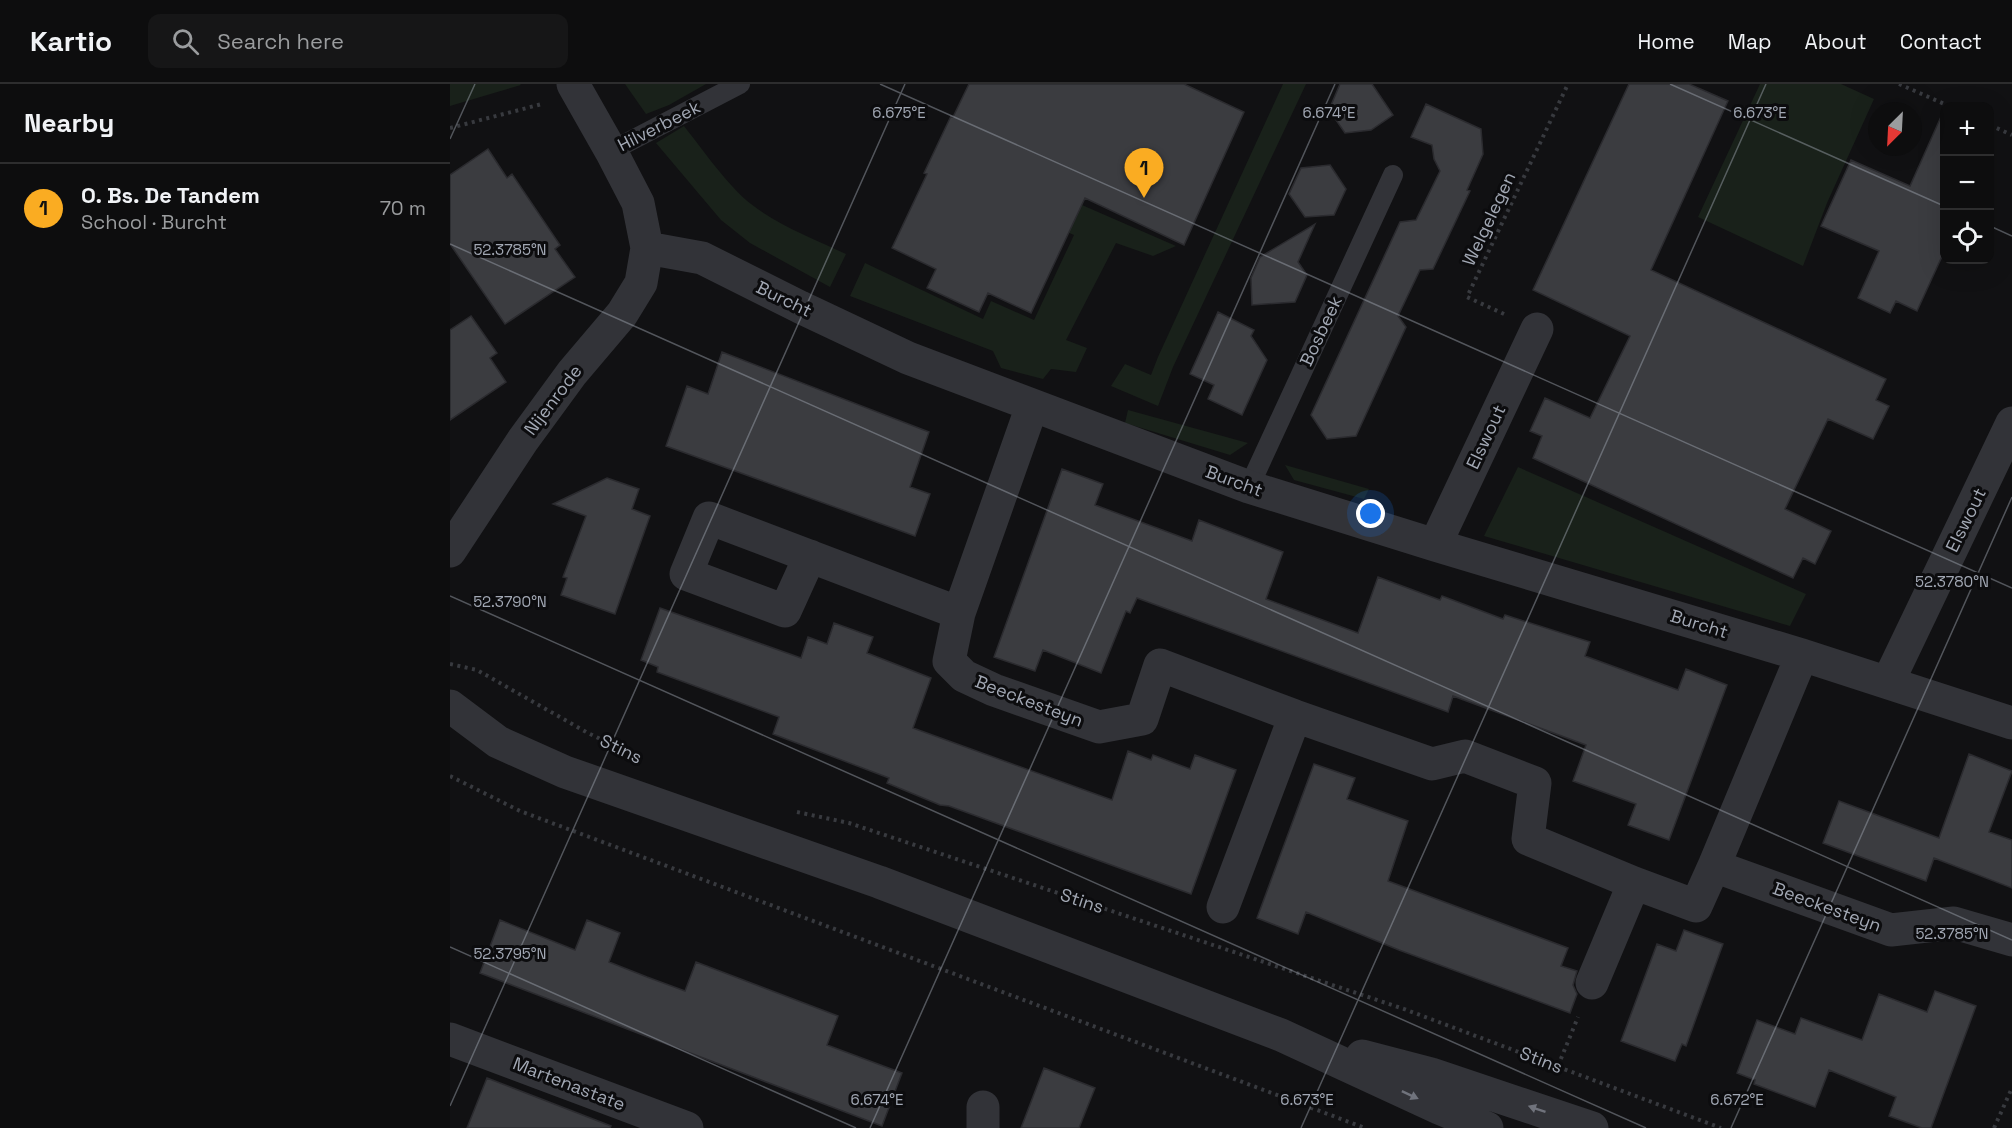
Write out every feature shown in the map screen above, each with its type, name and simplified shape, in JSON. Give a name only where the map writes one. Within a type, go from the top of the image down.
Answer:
[{"type":"street","points":[[576,89],[638,203],[647,248]]},
{"type":"street","name":"Burcht","points":[[647,248],[702,258],[908,358],[1249,487],[1802,655],[2012,723]]},
{"type":"street","name":"Nijenrode","points":[[450,551],[537,421],[572,373],[622,314],[641,283],[647,248]]},
{"type":"street","name":"Elswout","points":[[1435,545],[1537,329]]},
{"type":"street","name":"Beeckesteyn","points":[[1032,406],[959,613],[949,661],[964,676],[994,690],[1099,727],[1143,719],[1160,665],[1295,717],[1432,764],[1464,756],[1535,783],[1528,838],[1634,883],[1696,906],[1802,655]]},
{"type":"street","name":"Elswout","points":[[1888,682],[2012,423]]},
{"type":"street","points":[[810,556],[959,613]]},
{"type":"street","name":"Stins","points":[[450,706],[498,742],[565,772],[879,882],[1281,1035],[1487,1128]]},
{"type":"street","points":[[1223,907],[1295,717]]},
{"type":"street","name":"Beeckesteyn","points":[[1714,866],[1891,930],[1954,924],[2012,940]]},
{"type":"street","points":[[1592,983],[1634,883]]},
{"type":"street","name":"Stins","points":[[1281,1035],[1431,1074],[1593,1128]]},
{"type":"street","name":"Martenastate","points":[[450,1039],[654,1122],[687,1128]]},
{"type":"lane","name":"Hilverbeek","points":[[611,150],[740,84]]},
{"type":"lane","name":"Bosbeek","points":[[1249,487],[1393,175]]},
{"type":"path","name":"Welgelegen","points":[[1537,329],[1467,297],[1568,84]]},
{"type":"path","points":[[1899,84],[1940,102]]},
{"type":"path","points":[[450,128],[576,89]]},
{"type":"path","points":[[1994,127],[2012,135]]},
{"type":"path","name":"Stins","points":[[450,664],[477,670],[588,733],[638,757]]},
{"type":"path","points":[[450,776],[520,811],[1365,1128]]},
{"type":"path","name":"Stins","points":[[793,811],[849,823],[1404,1009],[1721,1128]]},
{"type":"path","points":[[1558,1066],[1592,983]]},
{"type":"path","points":[[1994,1128],[2012,1088]]},
{"type":"shaded area","points":[[450,84],[520,84],[521,85],[450,106]]},
{"type":"shaded area","points":[[625,84],[706,84],[669,105],[646,114]]},
{"type":"shaded area","points":[[1283,84],[1306,84],[1173,367],[1158,406],[1111,386],[1125,364],[1151,375]]},
{"type":"shaded area","points":[[1760,84],[1841,84],[1874,99],[1873,102],[1868,102],[1868,112],[1827,203],[1803,266],[1698,217]]},
{"type":"shaded area","points":[[684,126],[725,178],[751,204],[785,226],[846,254],[830,287],[750,243],[721,220],[656,143]]},
{"type":"shaded area","points":[[1043,188],[1176,246],[1153,256],[1116,243],[1066,340],[1087,348],[1076,372],[1051,369],[1043,379],[1001,368],[993,351],[850,296],[865,263],[983,319],[991,301],[1034,320],[1074,235],[1031,216]]},
{"type":"shaded area","points":[[1128,410],[1248,443],[1230,455],[1125,423]]},
{"type":"shaded area","points":[[1285,465],[1369,489],[1364,499],[1294,480]]},
{"type":"shaded area","points":[[1518,467],[1806,594],[1790,626],[1484,536]]},
{"type":"building","points":[[969,84],[1184,84],[1244,112],[1184,245],[1085,198],[1031,313],[988,293],[979,312],[927,288],[936,269],[892,248],[927,174],[924,173]]},
{"type":"building","points":[[1340,84],[1372,84],[1393,115],[1371,130],[1345,133],[1329,110]]},
{"type":"building","points":[[1629,84],[1689,84],[1728,101],[1651,270],[1886,379],[1876,400],[1889,406],[1873,439],[1828,419],[1785,509],[1831,531],[1815,564],[1803,558],[1793,578],[1533,458],[1542,436],[1530,431],[1545,398],[1590,418],[1630,336],[1533,290]]},
{"type":"building","points":[[1426,104],[1481,129],[1483,154],[1467,190],[1470,191],[1433,269],[1420,270],[1398,316],[1406,327],[1356,436],[1327,439],[1311,415],[1400,222],[1416,220],[1440,171],[1434,159],[1432,145],[1411,137]]},
{"type":"building","points":[[1940,119],[1940,261],[1917,311],[1896,301],[1890,313],[1858,298],[1879,251],[1821,226],[1851,160],[1910,186]]},
{"type":"building","points":[[488,149],[507,178],[512,174],[560,245],[555,249],[575,277],[505,324],[450,244],[450,175]]},
{"type":"building","points":[[1330,165],[1346,189],[1334,215],[1305,217],[1289,194],[1301,168]]},
{"type":"building","points":[[1315,224],[1298,262],[1307,275],[1295,302],[1252,305],[1251,278],[1260,257]]},
{"type":"building","points":[[1218,312],[1254,330],[1251,336],[1267,360],[1242,415],[1208,399],[1214,385],[1190,374]]},
{"type":"building","points":[[471,316],[497,353],[490,358],[506,382],[450,420],[450,330]]},
{"type":"building","points":[[722,352],[929,432],[910,487],[930,494],[915,536],[666,446],[687,386],[708,394]]},
{"type":"building","points":[[1062,469],[1103,484],[1095,505],[1192,541],[1199,520],[1283,552],[1266,599],[1358,633],[1378,577],[1440,600],[1442,596],[1503,619],[1505,615],[1590,642],[1585,656],[1678,690],[1686,669],[1727,685],[1669,840],[1628,825],[1636,804],[1573,781],[1586,745],[1453,696],[1448,712],[1137,598],[1130,613],[1126,611],[1101,673],[1043,650],[1035,671],[994,657]]},
{"type":"building","points":[[607,478],[639,489],[632,509],[650,516],[615,614],[561,595],[567,578],[563,577],[586,516],[553,504]]},
{"type":"building","points":[[660,608],[801,658],[808,637],[827,644],[834,623],[873,637],[867,653],[931,678],[913,728],[1112,800],[1128,751],[1151,760],[1153,755],[1190,769],[1195,755],[1236,770],[1191,894],[949,806],[940,805],[887,783],[889,778],[773,734],[779,717],[657,672],[658,667],[641,660]]},
{"type":"building","points":[[1969,754],[2012,771],[1989,832],[2012,840],[2012,888],[1934,858],[1926,881],[1823,843],[1839,801],[1939,838]]},
{"type":"building","points":[[1314,764],[1355,778],[1347,799],[1408,821],[1388,881],[1568,948],[1561,966],[1577,971],[1573,985],[1577,994],[1570,1013],[1399,950],[1306,912],[1298,934],[1257,918]]},
{"type":"building","points":[[500,920],[575,950],[587,920],[620,933],[609,962],[647,977],[685,991],[696,962],[838,1016],[827,1045],[902,1073],[882,1126],[480,973]]},
{"type":"building","points":[[1684,930],[1723,944],[1686,1046],[1682,1044],[1675,1061],[1621,1041],[1657,944],[1676,951]]},
{"type":"building","points":[[1935,991],[1976,1006],[1931,1128],[1922,1128],[1889,1116],[1896,1097],[1829,1070],[1815,1107],[1754,1084],[1755,1080],[1737,1073],[1757,1020],[1795,1034],[1801,1018],[1862,1040],[1879,994],[1927,1012]]},
{"type":"building","points":[[1044,1068],[1095,1088],[1079,1128],[1021,1128]]},
{"type":"building","points":[[487,1078],[611,1126],[610,1128],[467,1128]]},
{"type":"place","name":"O. Bs. De Tandem","points":[[1144,198]]}]
